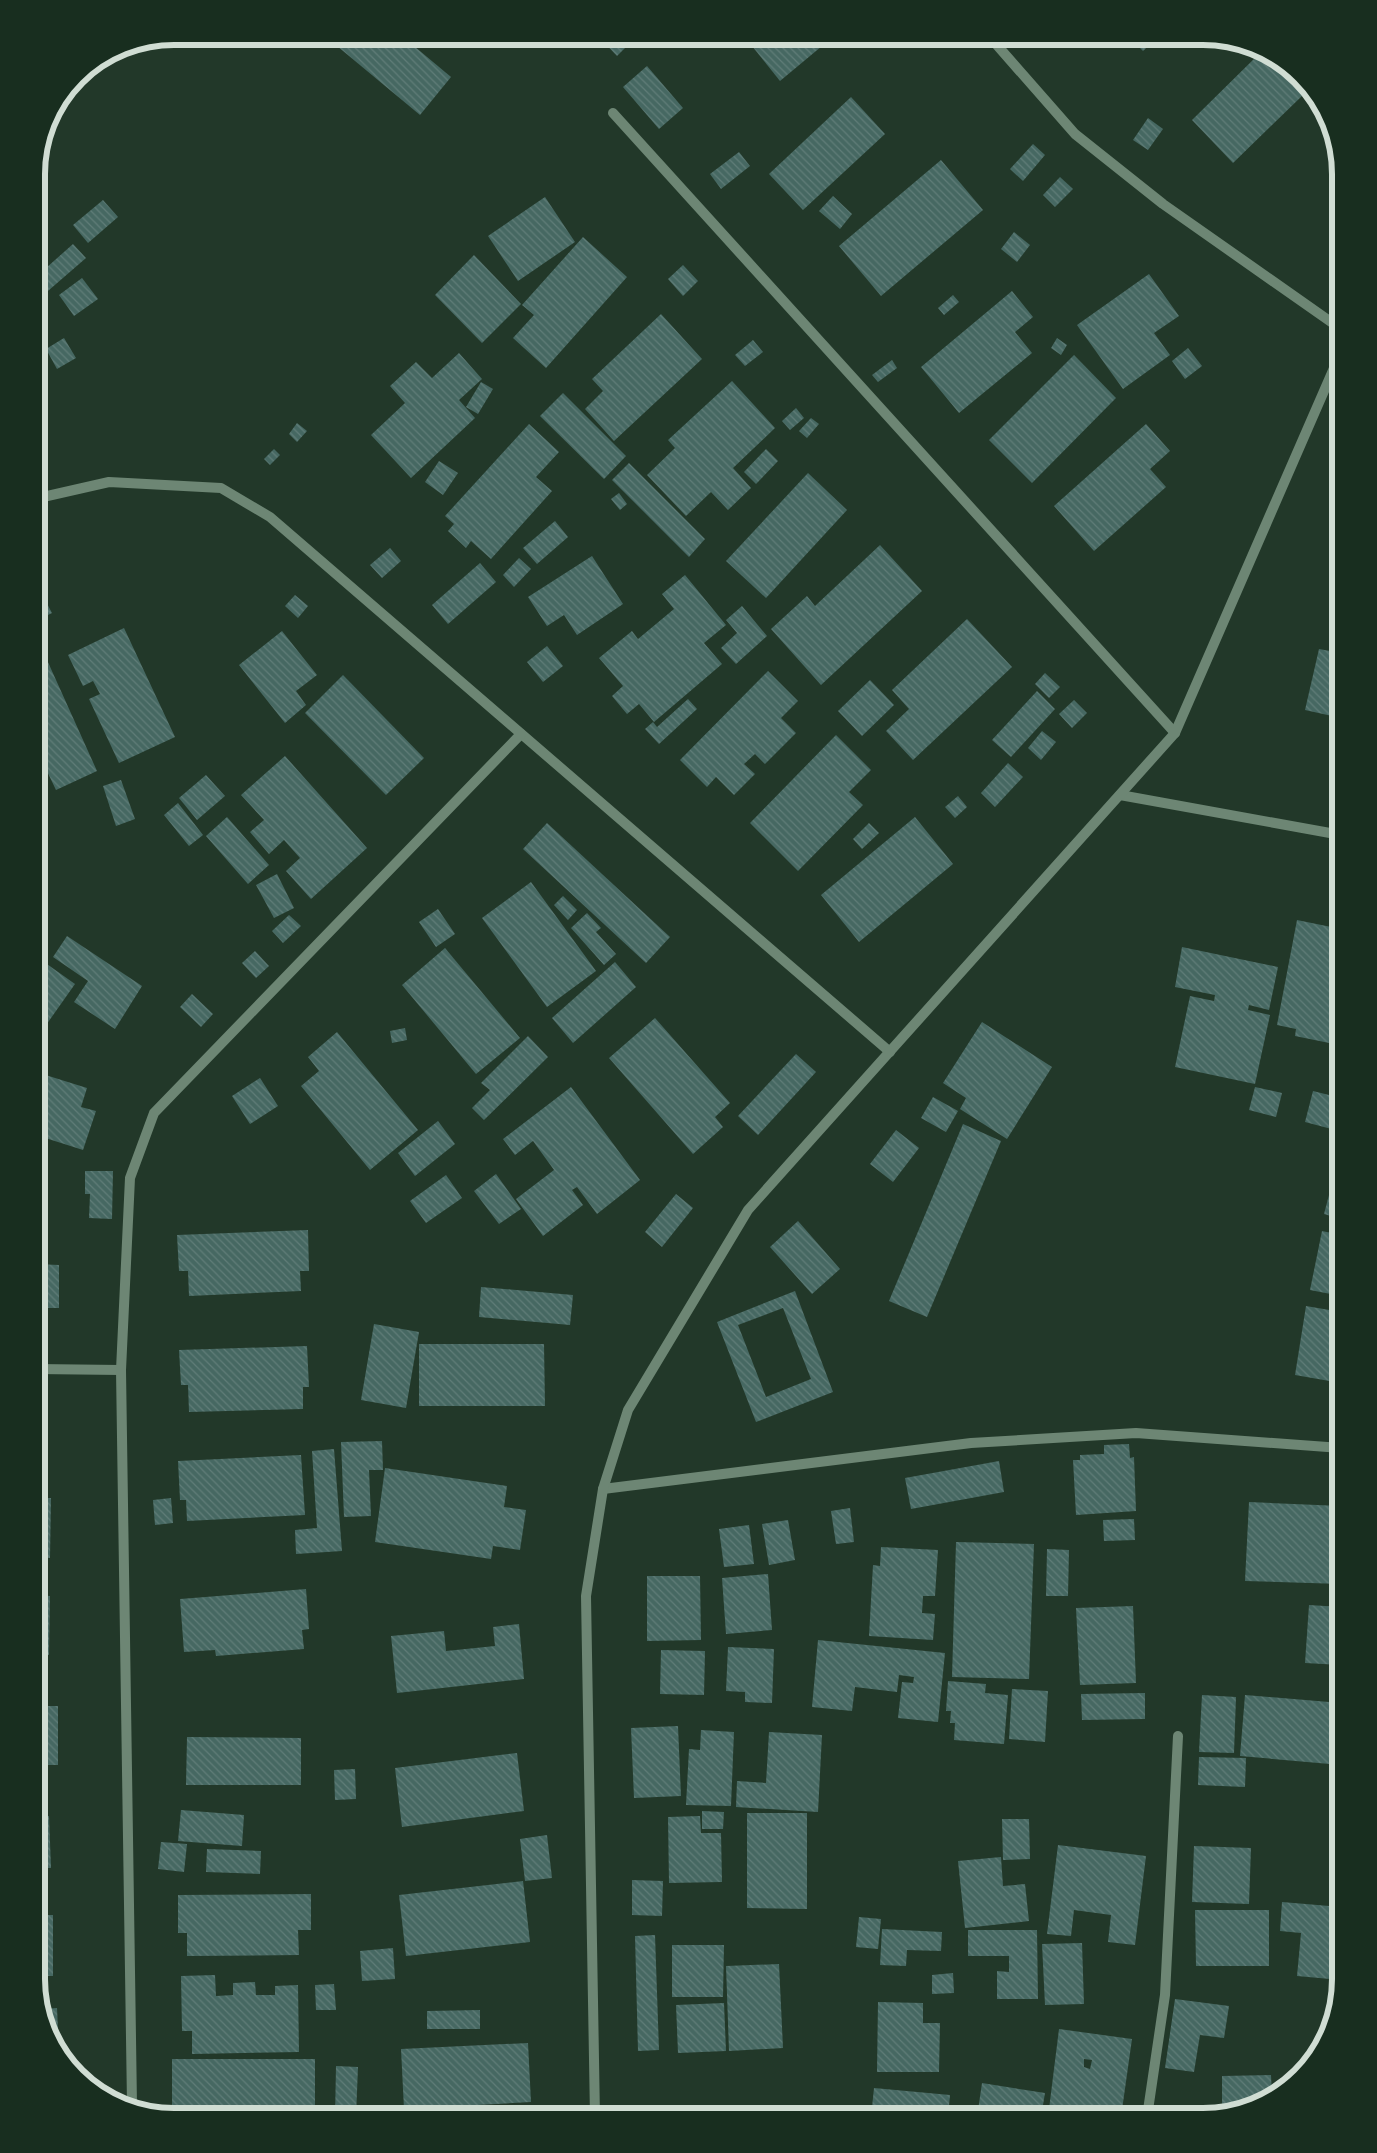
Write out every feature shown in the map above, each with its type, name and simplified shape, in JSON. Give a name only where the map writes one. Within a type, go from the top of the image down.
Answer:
[{"type":"street","points":[[997,45],[1075,134],[1163,204],[1332,323]]},
{"type":"street","points":[[613,113],[1175,733]]},
{"type":"street","points":[[595,2108],[586,1596],[603,1489],[628,1410],[748,1210],[1175,733],[1332,373]]},
{"type":"street","points":[[45,497],[109,482],[221,488],[270,518],[890,1052]]},
{"type":"street","points":[[132,2101],[121,1370],[130,1178],[154,1114],[521,734]]},
{"type":"street","points":[[1120,795],[1332,833]]},
{"type":"street","points":[[45,1369],[121,1370]]},
{"type":"street","points":[[603,1489],[971,1443],[1126,1434],[1332,1447]]},
{"type":"street","points":[[1147,2108],[1165,1995],[1178,1736]]},
{"type":"building","points":[[336,45],[413,45],[451,77],[420,115]]},
{"type":"building","points":[[607,45],[628,45],[617,56]]},
{"type":"building","points":[[751,45],[823,45],[780,81]]},
{"type":"building","points":[[1137,45],[1149,45],[1143,51]]},
{"type":"building","points":[[1256,57],[1288,77],[1303,95],[1233,163],[1192,120]]},
{"type":"building","points":[[647,66],[683,108],[659,129],[623,87]]},
{"type":"building","points":[[851,97],[885,134],[803,210],[769,174]]},
{"type":"building","points":[[1148,118],[1163,129],[1148,150],[1133,140]]},
{"type":"building","points":[[1033,144],[1045,155],[1023,181],[1010,169]]},
{"type":"building","points":[[739,152],[750,166],[721,189],[710,174]]},
{"type":"building","points":[[941,160],[983,210],[881,296],[839,246]]},
{"type":"building","points":[[1060,177],[1073,189],[1055,207],[1043,195]]},
{"type":"building","points":[[833,196],[852,214],[840,229],[819,211]]},
{"type":"building","points":[[545,197],[575,242],[518,281],[488,236]]},
{"type":"building","points":[[103,200],[118,217],[88,243],[73,225]]},
{"type":"building","points":[[1014,232],[1030,245],[1017,262],[1001,249]]},
{"type":"building","points":[[583,237],[627,277],[546,368],[513,338],[534,315],[522,305]]},
{"type":"building","points":[[73,244],[86,258],[45,294],[45,269]]},
{"type":"building","points":[[474,255],[521,304],[482,343],[435,295]]},
{"type":"building","points":[[683,265],[698,281],[683,296],[668,279]]},
{"type":"building","points":[[1149,274],[1179,316],[1154,333],[1170,355],[1123,389],[1077,325]]},
{"type":"building","points":[[82,278],[98,299],[74,316],[59,295]]},
{"type":"building","points":[[1012,291],[1033,317],[1015,332],[1032,353],[959,413],[921,367]]},
{"type":"building","points":[[953,295],[959,302],[944,315],[938,308]]},
{"type":"building","points":[[661,314],[702,359],[614,441],[585,409],[603,391],[592,379]]},
{"type":"building","points":[[64,338],[76,358],[57,369],[46,349]]},
{"type":"building","points":[[1057,338],[1067,345],[1061,355],[1051,348]]},
{"type":"building","points":[[753,340],[763,352],[745,366],[735,355]]},
{"type":"building","points":[[1188,348],[1202,366],[1185,379],[1172,361]]},
{"type":"building","points":[[459,353],[482,379],[459,400],[475,418],[411,478],[371,435],[405,403],[390,386],[416,362],[432,378]]},
{"type":"building","points":[[1074,355],[1116,398],[1032,483],[989,440]]},
{"type":"building","points":[[892,360],[897,368],[878,382],[872,375]]},
{"type":"building","points":[[732,381],[775,428],[733,468],[751,488],[728,510],[711,492],[686,516],[647,475],[675,448],[668,440]]},
{"type":"building","points":[[481,382],[493,389],[478,414],[466,407]]},
{"type":"building","points":[[563,393],[626,456],[604,479],[540,416]]},
{"type":"building","points":[[796,408],[804,418],[790,430],[782,421]]},
{"type":"building","points":[[811,418],[819,424],[807,438],[799,431]]},
{"type":"building","points":[[297,423],[307,431],[297,442],[289,434]]},
{"type":"building","points":[[529,424],[559,452],[536,477],[552,491],[491,559],[471,541],[466,548],[448,531],[454,524],[445,516]]},
{"type":"building","points":[[1146,424],[1170,451],[1150,469],[1166,487],[1094,551],[1054,506]]},
{"type":"building","points":[[274,449],[280,455],[270,465],[264,459]]},
{"type":"building","points":[[766,449],[778,461],[756,484],[744,472]]},
{"type":"building","points":[[439,461],[458,473],[443,495],[425,482]]},
{"type":"building","points":[[629,463],[705,539],[689,557],[612,480]]},
{"type":"building","points":[[808,473],[847,510],[766,598],[726,561]]},
{"type":"building","points":[[619,493],[627,504],[620,510],[611,499]]},
{"type":"building","points":[[555,521],[568,537],[537,564],[523,548]]},
{"type":"building","points":[[880,545],[922,591],[821,685],[771,629],[807,596],[815,606]]},
{"type":"building","points":[[390,548],[401,561],[382,578],[370,565]]},
{"type":"building","points":[[592,556],[623,604],[577,635],[564,615],[547,626],[528,597]]},
{"type":"building","points":[[519,558],[531,569],[514,587],[503,575]]},
{"type":"building","points":[[480,563],[496,582],[448,624],[432,605]]},
{"type":"building","points":[[685,575],[726,625],[704,643],[722,664],[654,722],[639,704],[627,714],[612,696],[623,686],[599,658],[632,631],[638,639],[674,609],[662,594]]},
{"type":"building","points":[[295,595],[308,606],[298,618],[285,606]]},
{"type":"building","points":[[45,600],[52,613],[45,616]]},
{"type":"building","points":[[742,606],[767,636],[736,664],[721,648],[737,633],[726,620]]},
{"type":"building","points":[[967,619],[1012,667],[913,760],[886,731],[909,709],[892,690]]},
{"type":"building","points":[[124,628],[175,737],[119,763],[89,699],[100,694],[93,681],[83,686],[68,655]]},
{"type":"building","points":[[282,631],[317,675],[296,691],[306,705],[285,723],[239,665]]},
{"type":"building","points":[[547,646],[563,666],[543,682],[527,662]]},
{"type":"building","points":[[1319,649],[1332,651],[1332,716],[1305,710]]},
{"type":"building","points":[[47,660],[97,771],[56,790],[45,767],[45,661]]},
{"type":"building","points":[[768,671],[798,701],[781,718],[796,733],[765,764],[755,754],[744,764],[755,774],[734,795],[716,777],[707,787],[680,760]]},
{"type":"building","points":[[1045,673],[1060,687],[1049,698],[1035,684]]},
{"type":"building","points":[[343,675],[424,758],[386,795],[305,713]]},
{"type":"building","points":[[870,680],[894,705],[862,736],[838,711]]},
{"type":"building","points":[[1037,691],[1055,709],[1011,757],[992,740]]},
{"type":"building","points":[[688,699],[697,709],[659,744],[645,729],[653,722],[657,727]]},
{"type":"building","points":[[1074,700],[1087,713],[1072,728],[1059,714]]},
{"type":"building","points":[[1042,731],[1056,742],[1041,760],[1028,748]]},
{"type":"building","points":[[836,735],[871,770],[849,792],[863,805],[798,871],[750,823]]},
{"type":"building","points":[[285,756],[367,848],[311,899],[286,871],[300,858],[284,840],[269,854],[250,832],[264,820],[241,795]]},
{"type":"building","points":[[1008,763],[1023,777],[995,807],[981,793]]},
{"type":"building","points":[[206,775],[225,796],[197,820],[179,798]]},
{"type":"building","points":[[121,780],[135,819],[116,826],[103,786]]},
{"type":"building","points":[[958,796],[967,807],[955,818],[945,807]]},
{"type":"building","points":[[178,803],[203,835],[189,846],[164,815]]},
{"type":"building","points":[[227,817],[269,865],[248,884],[206,836]]},
{"type":"building","points":[[915,817],[953,864],[859,942],[821,895]]},
{"type":"building","points":[[547,823],[670,937],[646,963],[523,849]]},
{"type":"building","points":[[869,823],[879,833],[862,849],[853,839]]},
{"type":"building","points":[[277,874],[294,908],[274,918],[256,885]]},
{"type":"building","points":[[531,882],[596,971],[547,1007],[482,918]]},
{"type":"building","points":[[563,896],[577,910],[568,920],[554,905]]},
{"type":"building","points":[[438,909],[455,934],[436,947],[419,922]]},
{"type":"building","points":[[587,913],[601,928],[596,932],[616,954],[604,965],[571,928]]},
{"type":"building","points":[[289,915],[301,926],[283,943],[272,931]]},
{"type":"building","points":[[1297,920],[1332,927],[1332,1044],[1295,1036],[1296,1029],[1277,1025]]},
{"type":"building","points":[[67,936],[142,986],[115,1029],[74,1002],[88,981],[53,957]]},
{"type":"building","points":[[1182,947],[1278,967],[1269,1010],[1249,1005],[1248,1010],[1270,1015],[1255,1084],[1175,1067],[1190,996],[1214,1001],[1215,995],[1175,987]]},
{"type":"building","points":[[445,948],[520,1038],[476,1074],[402,985]]},
{"type":"building","points":[[255,951],[269,966],[256,978],[242,963]]},
{"type":"building","points":[[615,962],[636,987],[573,1043],[552,1018]]},
{"type":"building","points":[[45,963],[75,984],[45,1027]]},
{"type":"building","points":[[192,994],[213,1014],[201,1027],[180,1007]]},
{"type":"building","points":[[655,1018],[730,1103],[715,1117],[723,1127],[693,1154],[609,1058]]},
{"type":"building","points":[[982,1022],[1052,1067],[1007,1139],[960,1109],[966,1098],[943,1083]]},
{"type":"building","points":[[405,1028],[407,1040],[392,1043],[390,1031]]},
{"type":"building","points":[[337,1032],[418,1130],[370,1170],[301,1086],[319,1071],[308,1057]]},
{"type":"building","points":[[528,1036],[548,1057],[484,1120],[472,1108],[490,1090],[481,1083]]},
{"type":"building","points":[[796,1054],[816,1072],[758,1135],[738,1116]]},
{"type":"building","points":[[45,1075],[87,1088],[81,1107],[96,1111],[83,1150],[45,1138]]},
{"type":"building","points":[[260,1078],[278,1106],[250,1124],[232,1096]]},
{"type":"building","points":[[571,1087],[640,1180],[597,1214],[577,1187],[572,1190],[583,1205],[543,1236],[516,1199],[554,1170],[533,1141],[515,1155],[503,1139]]},
{"type":"building","points":[[1255,1087],[1282,1093],[1276,1117],[1249,1110]]},
{"type":"building","points":[[1313,1091],[1332,1096],[1332,1129],[1305,1122]]},
{"type":"building","points":[[933,1097],[958,1111],[946,1132],[921,1118]]},
{"type":"building","points":[[438,1121],[455,1144],[415,1176],[398,1153]]},
{"type":"building","points":[[963,1124],[1001,1141],[927,1317],[889,1301]]},
{"type":"building","points":[[896,1130],[919,1148],[893,1182],[870,1164]]},
{"type":"building","points":[[85,1171],[113,1171],[112,1219],[89,1218],[90,1194],[85,1194]]},
{"type":"building","points":[[496,1174],[521,1209],[499,1224],[474,1191]]},
{"type":"building","points":[[446,1175],[462,1198],[426,1223],[410,1201]]},
{"type":"building","points":[[1332,1184],[1332,1216],[1324,1214]]},
{"type":"building","points":[[676,1194],[693,1208],[662,1247],[645,1232]]},
{"type":"building","points":[[798,1221],[840,1269],[812,1294],[770,1247]]},
{"type":"building","points":[[308,1230],[309,1271],[300,1271],[301,1291],[189,1296],[188,1271],[179,1271],[177,1235]]},
{"type":"building","points":[[1322,1231],[1332,1233],[1332,1294],[1310,1290]]},
{"type":"building","points":[[45,1264],[59,1265],[59,1308],[45,1308]]},
{"type":"building","points":[[481,1287],[573,1295],[570,1325],[479,1317]]},
{"type":"building","points":[[795,1291],[833,1392],[756,1422],[717,1322]],"holes":[[[783,1308],[811,1379],[766,1397],[738,1325]]]},
{"type":"building","points":[[1306,1306],[1332,1310],[1332,1381],[1295,1375]]},
{"type":"building","points":[[374,1324],[419,1332],[406,1408],[361,1400]]},
{"type":"building","points":[[419,1344],[544,1344],[545,1406],[419,1406]]},
{"type":"building","points":[[307,1346],[309,1387],[303,1387],[303,1409],[189,1412],[188,1385],[181,1385],[179,1350]]},
{"type":"building","points":[[382,1441],[383,1470],[369,1470],[371,1516],[344,1517],[341,1442]]},
{"type":"building","points":[[1129,1444],[1130,1458],[1134,1457],[1136,1511],[1076,1515],[1073,1460],[1080,1460],[1080,1455],[1104,1454],[1104,1445]]},
{"type":"building","points":[[334,1449],[342,1551],[296,1554],[295,1530],[317,1528],[312,1451]]},
{"type":"building","points":[[301,1455],[305,1515],[187,1521],[186,1500],[180,1500],[178,1461]]},
{"type":"building","points":[[999,1461],[1004,1492],[911,1509],[905,1478]]},
{"type":"building","points":[[385,1468],[507,1486],[504,1507],[526,1510],[520,1550],[493,1546],[491,1559],[375,1542]]},
{"type":"building","points":[[45,1498],[51,1498],[50,1558],[45,1558]]},
{"type":"building","points":[[171,1498],[173,1523],[155,1525],[153,1500]]},
{"type":"building","points":[[1249,1502],[1332,1506],[1332,1584],[1245,1581]]},
{"type":"building","points":[[850,1508],[854,1542],[836,1544],[831,1511]]},
{"type":"building","points":[[1134,1519],[1135,1540],[1104,1541],[1103,1520]]},
{"type":"building","points":[[788,1520],[795,1560],[769,1565],[762,1524]]},
{"type":"building","points":[[749,1525],[754,1564],[724,1567],[719,1529]]},
{"type":"building","points":[[956,1542],[1034,1544],[1029,1679],[952,1677]]},
{"type":"building","points":[[881,1547],[938,1550],[935,1596],[923,1596],[922,1613],[935,1614],[933,1640],[869,1636],[873,1565],[880,1566]]},
{"type":"building","points":[[1047,1549],[1069,1550],[1068,1596],[1046,1596]]},
{"type":"building","points":[[768,1574],[772,1630],[726,1634],[722,1578]]},
{"type":"building","points":[[647,1576],[700,1576],[701,1640],[647,1641]]},
{"type":"building","points":[[306,1589],[309,1629],[302,1630],[304,1649],[216,1656],[215,1650],[184,1652],[180,1599]]},
{"type":"building","points":[[45,1596],[50,1596],[49,1655],[45,1655]]},
{"type":"building","points":[[1309,1605],[1332,1606],[1332,1664],[1305,1663]]},
{"type":"building","points":[[1133,1606],[1136,1683],[1080,1685],[1076,1608]]},
{"type":"building","points":[[519,1624],[524,1679],[397,1693],[391,1636],[444,1631],[446,1651],[495,1646],[493,1627]]},
{"type":"building","points":[[818,1640],[945,1653],[938,1722],[898,1718],[902,1682],[913,1683],[914,1677],[899,1675],[897,1692],[855,1687],[852,1711],[812,1707]]},
{"type":"building","points":[[728,1647],[774,1649],[772,1703],[745,1702],[745,1692],[726,1691]]},
{"type":"building","points":[[661,1650],[705,1651],[704,1695],[660,1694]]},
{"type":"building","points":[[948,1681],[986,1684],[985,1693],[1008,1695],[1004,1744],[954,1740],[955,1723],[950,1723],[951,1711],[946,1711]]},
{"type":"building","points":[[1012,1689],[1048,1691],[1045,1742],[1009,1739]]},
{"type":"building","points":[[1145,1693],[1145,1719],[1082,1720],[1081,1694]]},
{"type":"building","points":[[1202,1695],[1236,1697],[1234,1753],[1199,1752]]},
{"type":"building","points":[[1245,1695],[1332,1702],[1332,1764],[1240,1756]]},
{"type":"building","points":[[45,1706],[58,1706],[58,1765],[45,1765]]},
{"type":"building","points":[[678,1726],[681,1796],[634,1798],[631,1728]]},
{"type":"building","points":[[701,1730],[734,1732],[731,1806],[686,1805],[689,1749],[700,1750]]},
{"type":"building","points":[[769,1732],[822,1735],[818,1812],[736,1807],[737,1781],[766,1783]]},
{"type":"building","points":[[187,1737],[301,1738],[301,1785],[186,1785]]},
{"type":"building","points":[[517,1753],[524,1811],[402,1827],[395,1768]]},
{"type":"building","points":[[1199,1757],[1246,1758],[1245,1787],[1198,1785]]},
{"type":"building","points":[[355,1769],[356,1799],[335,1800],[334,1770]]},
{"type":"building","points":[[181,1810],[244,1815],[242,1846],[178,1841]]},
{"type":"building","points":[[702,1811],[724,1812],[723,1829],[702,1829]]},
{"type":"building","points":[[747,1813],[807,1813],[807,1909],[747,1908]]},
{"type":"building","points":[[45,1816],[49,1816],[51,1868],[45,1868]]},
{"type":"building","points":[[700,1816],[701,1833],[721,1833],[722,1882],[669,1883],[668,1817]]},
{"type":"building","points":[[1002,1819],[1029,1819],[1030,1859],[1003,1860]]},
{"type":"building","points":[[547,1835],[552,1878],[525,1881],[520,1839]]},
{"type":"building","points":[[161,1842],[187,1844],[184,1872],[158,1869]]},
{"type":"building","points":[[1058,1845],[1146,1856],[1135,1945],[1108,1942],[1111,1915],[1074,1910],[1071,1936],[1047,1934]]},
{"type":"building","points":[[1194,1846],[1251,1848],[1249,1904],[1192,1902]]},
{"type":"building","points":[[207,1849],[261,1851],[260,1874],[206,1872]]},
{"type":"building","points":[[1001,1857],[1003,1886],[1025,1884],[1029,1921],[965,1928],[958,1861]]},
{"type":"building","points":[[632,1880],[663,1881],[662,1916],[632,1915]]},
{"type":"building","points":[[523,1881],[530,1942],[406,1956],[399,1895]]},
{"type":"building","points":[[311,1894],[311,1930],[298,1930],[299,1955],[187,1956],[187,1933],[178,1933],[178,1895]]},
{"type":"building","points":[[1282,1902],[1332,1906],[1332,1979],[1297,1976],[1301,1933],[1280,1931]]},
{"type":"building","points":[[1195,1910],[1269,1910],[1269,1966],[1196,1966]]},
{"type":"building","points":[[45,1915],[53,1915],[53,1976],[45,1976]]},
{"type":"building","points":[[859,1917],[881,1919],[878,1949],[856,1947]]},
{"type":"building","points":[[882,1929],[942,1932],[941,1951],[907,1950],[906,1966],[880,1965]]},
{"type":"building","points":[[968,1930],[1037,1930],[1038,1999],[997,1999],[997,1971],[1009,1972],[1009,1956],[968,1956]]},
{"type":"building","points":[[655,1935],[659,2050],[638,2051],[635,1936]]},
{"type":"building","points":[[1082,1943],[1084,2004],[1045,2005],[1042,1944]]},
{"type":"building","points":[[672,1945],[724,1945],[723,1997],[672,1997]]},
{"type":"building","points":[[393,1948],[395,1979],[362,1981],[360,1951]]},
{"type":"building","points":[[779,1964],[783,2048],[729,2051],[726,1966]]},
{"type":"building","points":[[953,1973],[954,1993],[932,1994],[932,1975]]},
{"type":"building","points":[[215,1975],[216,1996],[233,1995],[233,1983],[255,1982],[256,1995],[275,1995],[275,1986],[298,1985],[299,2052],[192,2054],[192,2031],[182,2031],[181,1976]]},
{"type":"building","points":[[334,1984],[336,2010],[316,2010],[315,1985]]},
{"type":"building","points":[[1175,1999],[1229,2006],[1224,2038],[1200,2035],[1194,2072],[1165,2068]]},
{"type":"building","points":[[878,2002],[923,2003],[923,2023],[940,2023],[939,2072],[877,2072]]},
{"type":"building","points":[[724,2003],[726,2051],[678,2053],[676,2005]]},
{"type":"building","points":[[57,2008],[58,2037],[52,2021],[48,2009]]},
{"type":"building","points":[[480,2010],[480,2029],[427,2029],[427,2011]]},
{"type":"building","points":[[1059,2029],[1132,2039],[1122,2108],[1049,2108]],"holes":[[[1084,2059],[1092,2060],[1090,2069],[1084,2067]]]},
{"type":"building","points":[[528,2043],[531,2102],[404,2108],[401,2049]]},
{"type":"building","points":[[172,2059],[315,2059],[315,2108],[172,2108]]},
{"type":"building","points":[[336,2066],[358,2067],[356,2108],[335,2108]]},
{"type":"building","points":[[1271,2075],[1272,2088],[1245,2101],[1222,2106],[1222,2076]]},
{"type":"building","points":[[982,2083],[1045,2093],[1042,2108],[978,2108]]},
{"type":"building","points":[[874,2088],[950,2095],[949,2108],[872,2108]]}]
